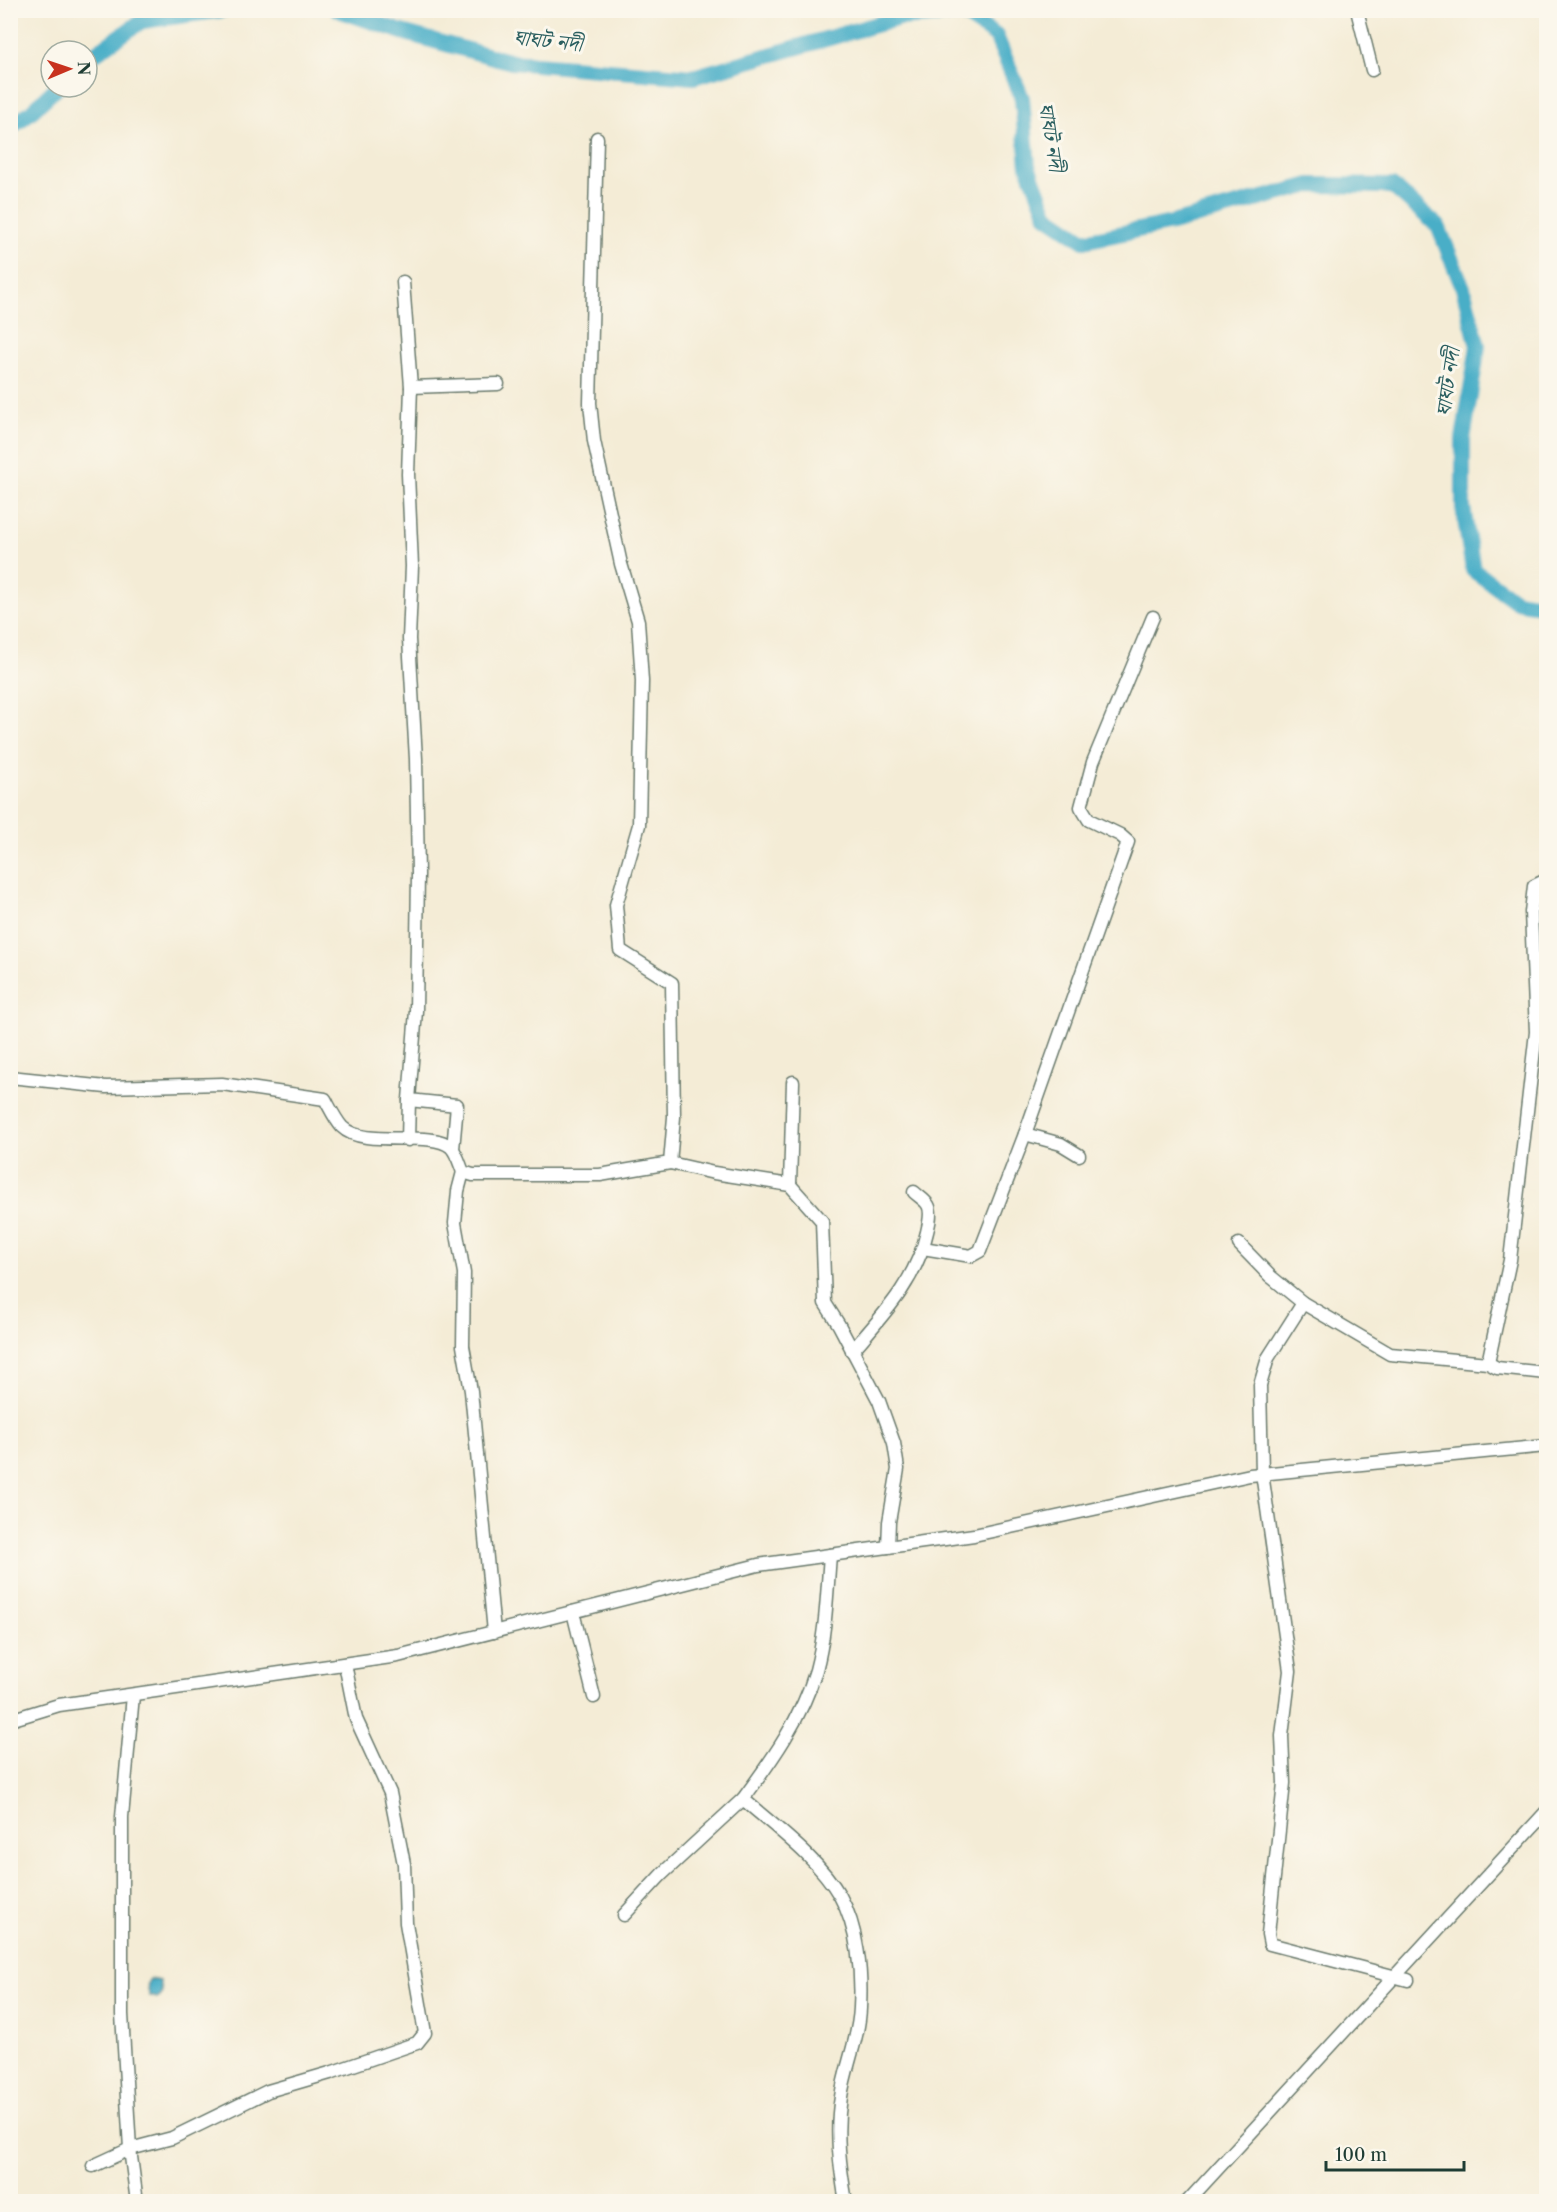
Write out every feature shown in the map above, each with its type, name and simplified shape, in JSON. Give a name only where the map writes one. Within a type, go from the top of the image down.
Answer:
[{"type":"street","points":[[1357,10],[1372,70]]},
{"type":"street","points":[[597,138],[590,403],[594,441],[621,564],[638,621],[642,681],[639,825],[616,905],[621,950],[672,982],[674,1117],[670,1163]]},
{"type":"street","points":[[403,282],[411,387],[408,474],[412,566],[409,639],[416,759],[418,944],[408,1140]]},
{"type":"street","points":[[411,387],[498,384]]},
{"type":"street","points":[[923,1248],[971,1256],[980,1251],[1025,1134],[1128,842],[1120,835],[1089,820],[1081,807],[1093,762],[1153,617]]},
{"type":"street","points":[[1488,1363],[1510,1260],[1536,1032],[1531,912],[1534,886],[1546,880]]},
{"type":"street","points":[[10,1077],[106,1087],[222,1084],[258,1088],[325,1099],[343,1127],[352,1133],[443,1142],[453,1149]]},
{"type":"street","points":[[790,1185],[793,1082]]},
{"type":"street","points":[[409,1100],[457,1105],[453,1149],[463,1172],[458,1191],[455,1223],[464,1273],[463,1346],[471,1390],[494,1632]]},
{"type":"street","points":[[1025,1134],[1061,1144],[1079,1155]]},
{"type":"street","points":[[463,1172],[600,1175],[670,1163],[714,1173],[790,1185],[822,1221],[825,1304],[839,1325],[879,1401],[894,1443],[898,1469],[889,1522],[888,1547]]},
{"type":"street","points":[[852,1351],[897,1299],[914,1272],[923,1248],[930,1218],[928,1205],[914,1192]]},
{"type":"street","points":[[1239,1244],[1270,1276],[1303,1303],[1390,1354],[1488,1363],[1497,1368],[1546,1372]]},
{"type":"street","points":[[1303,1303],[1268,1358],[1260,1385],[1262,1473],[1290,1671],[1282,1736],[1284,1783],[1268,1934],[1270,1944],[1402,1977]]},
{"type":"street","points":[[10,1720],[59,1705],[398,1656],[758,1565],[974,1535],[1262,1473],[1546,1446]]},
{"type":"street","points":[[624,1915],[662,1874],[743,1799],[785,1738],[816,1671],[824,1624],[830,1555]]},
{"type":"street","points":[[573,1612],[594,1697]]},
{"type":"street","points":[[93,2166],[130,2149],[172,2138],[268,2091],[330,2073],[417,2043],[425,2033],[406,1923],[404,1864],[390,1793],[356,1719],[345,1664]]},
{"type":"street","points":[[133,1695],[122,1817],[123,2014],[130,2149],[136,2202]]},
{"type":"street","points":[[743,1799],[792,1843],[827,1879],[840,1896],[852,1924],[858,1965],[860,2009],[840,2098],[838,2159],[846,2202]]},
{"type":"street","points":[[1187,2202],[1402,1977],[1546,1812]]},
{"type":"water","points":[[150,1979],[160,1981],[162,1991],[157,1998],[149,1994],[147,1985]]},
{"type":"waterway","name":"ঘাঘট নদী","points":[[99,51],[142,21],[223,10]]},
{"type":"waterway","name":"ঘাঘট নদী","points":[[338,10],[405,33],[512,62],[693,77],[899,18],[963,14],[996,36],[1022,98],[1028,166],[1047,216],[1084,241],[1172,223],[1310,185],[1392,186],[1438,226],[1463,288],[1478,346],[1463,439],[1463,507],[1473,570],[1516,601],[1546,606]]},
{"type":"waterway","name":"ঘাঘট নদী","points":[[10,128],[44,99]]}]
